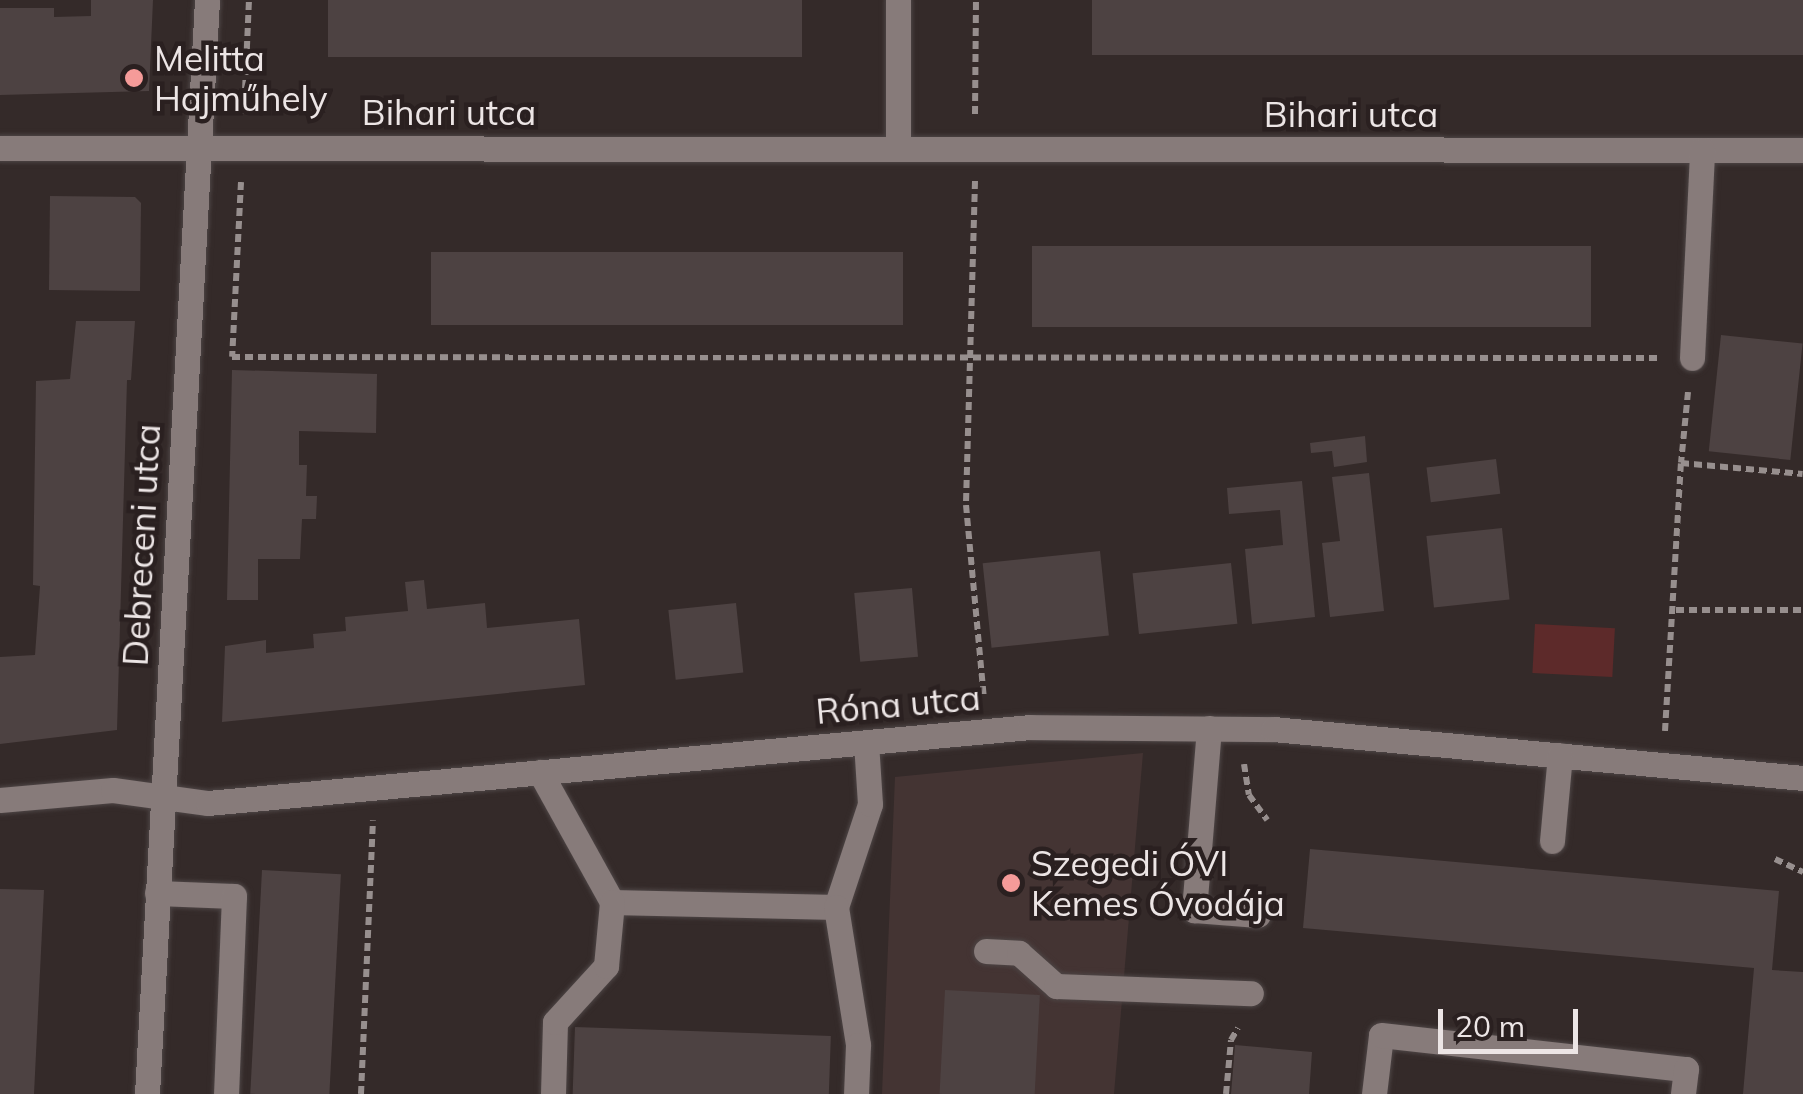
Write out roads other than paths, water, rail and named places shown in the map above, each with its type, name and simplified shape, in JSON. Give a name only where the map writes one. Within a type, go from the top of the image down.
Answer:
[{"type":"street","name":"Debreceni utca","points":[[147,1094],[206,0]]},
{"type":"street","points":[[898,0],[898,147]]},
{"type":"street","name":"Bihari utca","points":[[0,148],[1803,150]]},
{"type":"street","points":[[1692,358],[1702,150]]},
{"type":"street","points":[[1209,728],[1194,910],[1258,915]]},
{"type":"street","name":"Róna utca","points":[[0,800],[113,790],[208,803],[988,730],[1239,728],[1803,778]]},
{"type":"street","points":[[856,1094],[858,1046],[836,907],[870,804],[866,742]]},
{"type":"street","points":[[1552,841],[1560,755]]},
{"type":"street","points":[[540,772],[612,902],[606,966],[555,1022],[552,1094]]},
{"type":"street","points":[[157,894],[234,896],[226,1094]]},
{"type":"street","points":[[612,902],[836,907]]},
{"type":"street","points":[[986,951],[1019,953],[1056,986],[1251,993]]},
{"type":"street","points":[[1374,1094],[1380,1035],[1684,1082]]},
{"type":"place","name":"Melitta Hajműhely","points":[[134,78]]},
{"type":"place","name":"Szegedi ÓVI Kemes Óvodája","points":[[1011,883]]}]
